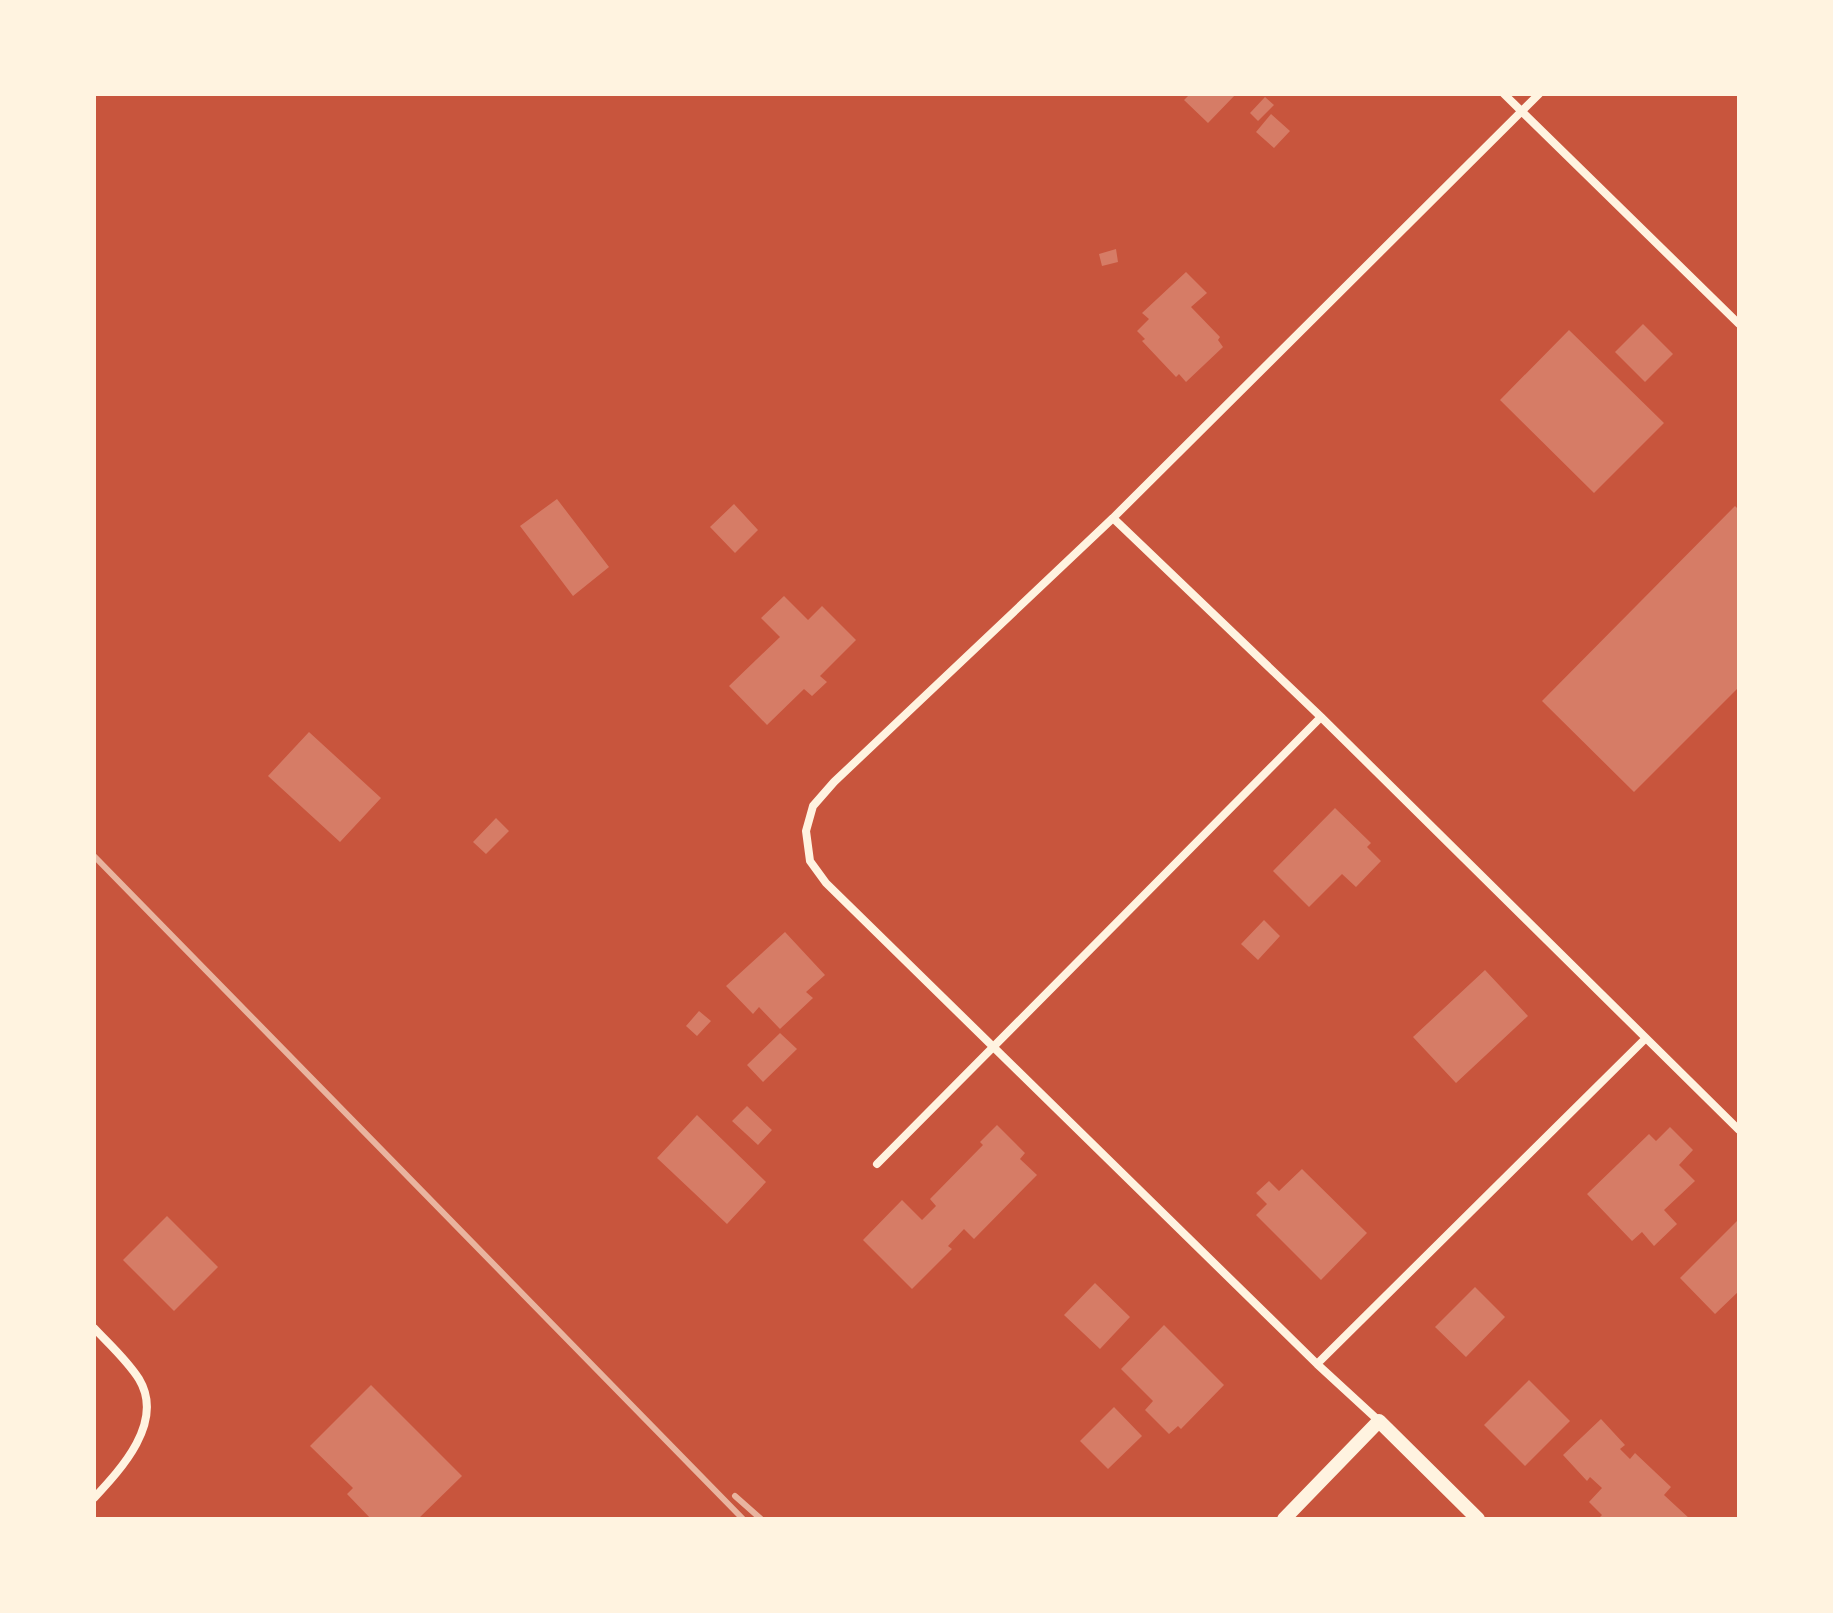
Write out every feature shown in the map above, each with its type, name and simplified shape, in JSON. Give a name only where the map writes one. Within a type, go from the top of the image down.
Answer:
[{"type":"street","points":[[1504,94],[1739,324]]},
{"type":"street","points":[[1478,1519],[826,883],[810,861],[806,831],[813,806],[834,782],[1113,518],[1539,94]]},
{"type":"street","points":[[1113,518],[1321,717],[1739,1130]]},
{"type":"street","points":[[877,1164],[1321,717]]},
{"type":"street","points":[[1317,1364],[1646,1038]]},
{"type":"street","points":[[94,1328],[141,1382],[147,1404],[145,1422],[135,1446],[121,1470],[94,1498]]},
{"type":"street","points":[[1284,1519],[1379,1421]]},
{"type":"building","points":[[1190,94],[1236,94],[1208,123],[1184,100]]},
{"type":"building","points":[[1265,97],[1274,105],[1258,121],[1250,113]]},
{"type":"building","points":[[1271,114],[1290,131],[1274,148],[1256,132]]},
{"type":"building","points":[[1116,249],[1118,262],[1102,266],[1099,254]]},
{"type":"building","points":[[1186,272],[1207,293],[1191,307],[1220,337],[1218,340],[1223,347],[1186,382],[1179,374],[1176,377],[1142,341],[1145,339],[1137,331],[1149,319],[1142,313]]},
{"type":"building","points":[[1643,324],[1673,354],[1645,382],[1615,352]]},
{"type":"building","points":[[1569,330],[1664,423],[1594,493],[1500,400]]},
{"type":"building","points":[[557,499],[609,567],[573,596],[520,526]]},
{"type":"building","points":[[734,504],[758,530],[735,553],[710,527]]},
{"type":"building","points":[[1735,506],[1739,510],[1739,687],[1634,792],[1542,701]]},
{"type":"building","points":[[784,596],[808,620],[822,606],[856,640],[820,676],[827,682],[812,696],[804,689],[767,725],[729,686],[780,637],[761,618]]},
{"type":"building","points":[[309,732],[381,798],[340,842],[268,776]]},
{"type":"building","points":[[1335,808],[1371,843],[1367,847],[1381,861],[1356,887],[1342,874],[1309,907],[1273,871]]},
{"type":"building","points":[[496,818],[509,831],[486,854],[473,842]]},
{"type":"building","points":[[1264,920],[1280,936],[1258,960],[1241,944]]},
{"type":"building","points":[[785,932],[825,975],[806,992],[813,998],[780,1029],[759,1007],[753,1014],[726,986]]},
{"type":"building","points":[[1485,970],[1528,1016],[1456,1083],[1413,1037]]},
{"type":"building","points":[[699,1011],[711,1021],[697,1036],[686,1026]]},
{"type":"building","points":[[780,1033],[797,1049],[763,1082],[747,1065]]},
{"type":"building","points":[[747,1106],[772,1130],[758,1145],[732,1121]]},
{"type":"building","points":[[697,1115],[766,1182],[727,1224],[657,1158]]},
{"type":"building","points":[[997,1125],[1025,1153],[1020,1159],[1037,1175],[974,1239],[964,1229],[948,1246],[952,1249],[912,1289],[863,1240],[902,1200],[922,1220],[936,1206],[930,1199],[983,1145],[980,1142]]},
{"type":"building","points":[[1670,1127],[1693,1150],[1679,1165],[1695,1181],[1664,1210],[1677,1224],[1654,1246],[1642,1232],[1632,1241],[1587,1194],[1649,1134],[1656,1141]]},
{"type":"building","points":[[1302,1169],[1367,1233],[1321,1280],[1256,1215],[1267,1204],[1256,1193],[1269,1181],[1279,1191]]},
{"type":"building","points":[[167,1216],[218,1267],[174,1311],[123,1260]]},
{"type":"building","points":[[1739,1219],[1739,1291],[1715,1314],[1680,1278]]},
{"type":"building","points":[[1095,1283],[1130,1317],[1100,1349],[1064,1315]]},
{"type":"building","points":[[1475,1287],[1505,1317],[1466,1357],[1435,1327]]},
{"type":"building","points":[[1164,1325],[1224,1385],[1181,1429],[1178,1426],[1169,1434],[1145,1410],[1153,1401],[1121,1369]]},
{"type":"building","points":[[1529,1380],[1570,1421],[1525,1466],[1484,1425]]},
{"type":"building","points":[[371,1385],[462,1476],[418,1519],[371,1519],[347,1494],[353,1488],[310,1446]]},
{"type":"building","points":[[1114,1407],[1142,1436],[1108,1469],[1080,1441]]},
{"type":"building","points":[[1601,1419],[1625,1445],[1620,1449],[1630,1459],[1635,1453],[1671,1487],[1664,1495],[1690,1519],[1598,1519],[1602,1515],[1589,1502],[1602,1488],[1590,1477],[1587,1481],[1563,1455]]},
{"type":"railway","points":[[94,856],[743,1519]]},
{"type":"railway","points":[[735,1496],[761,1519]]}]
